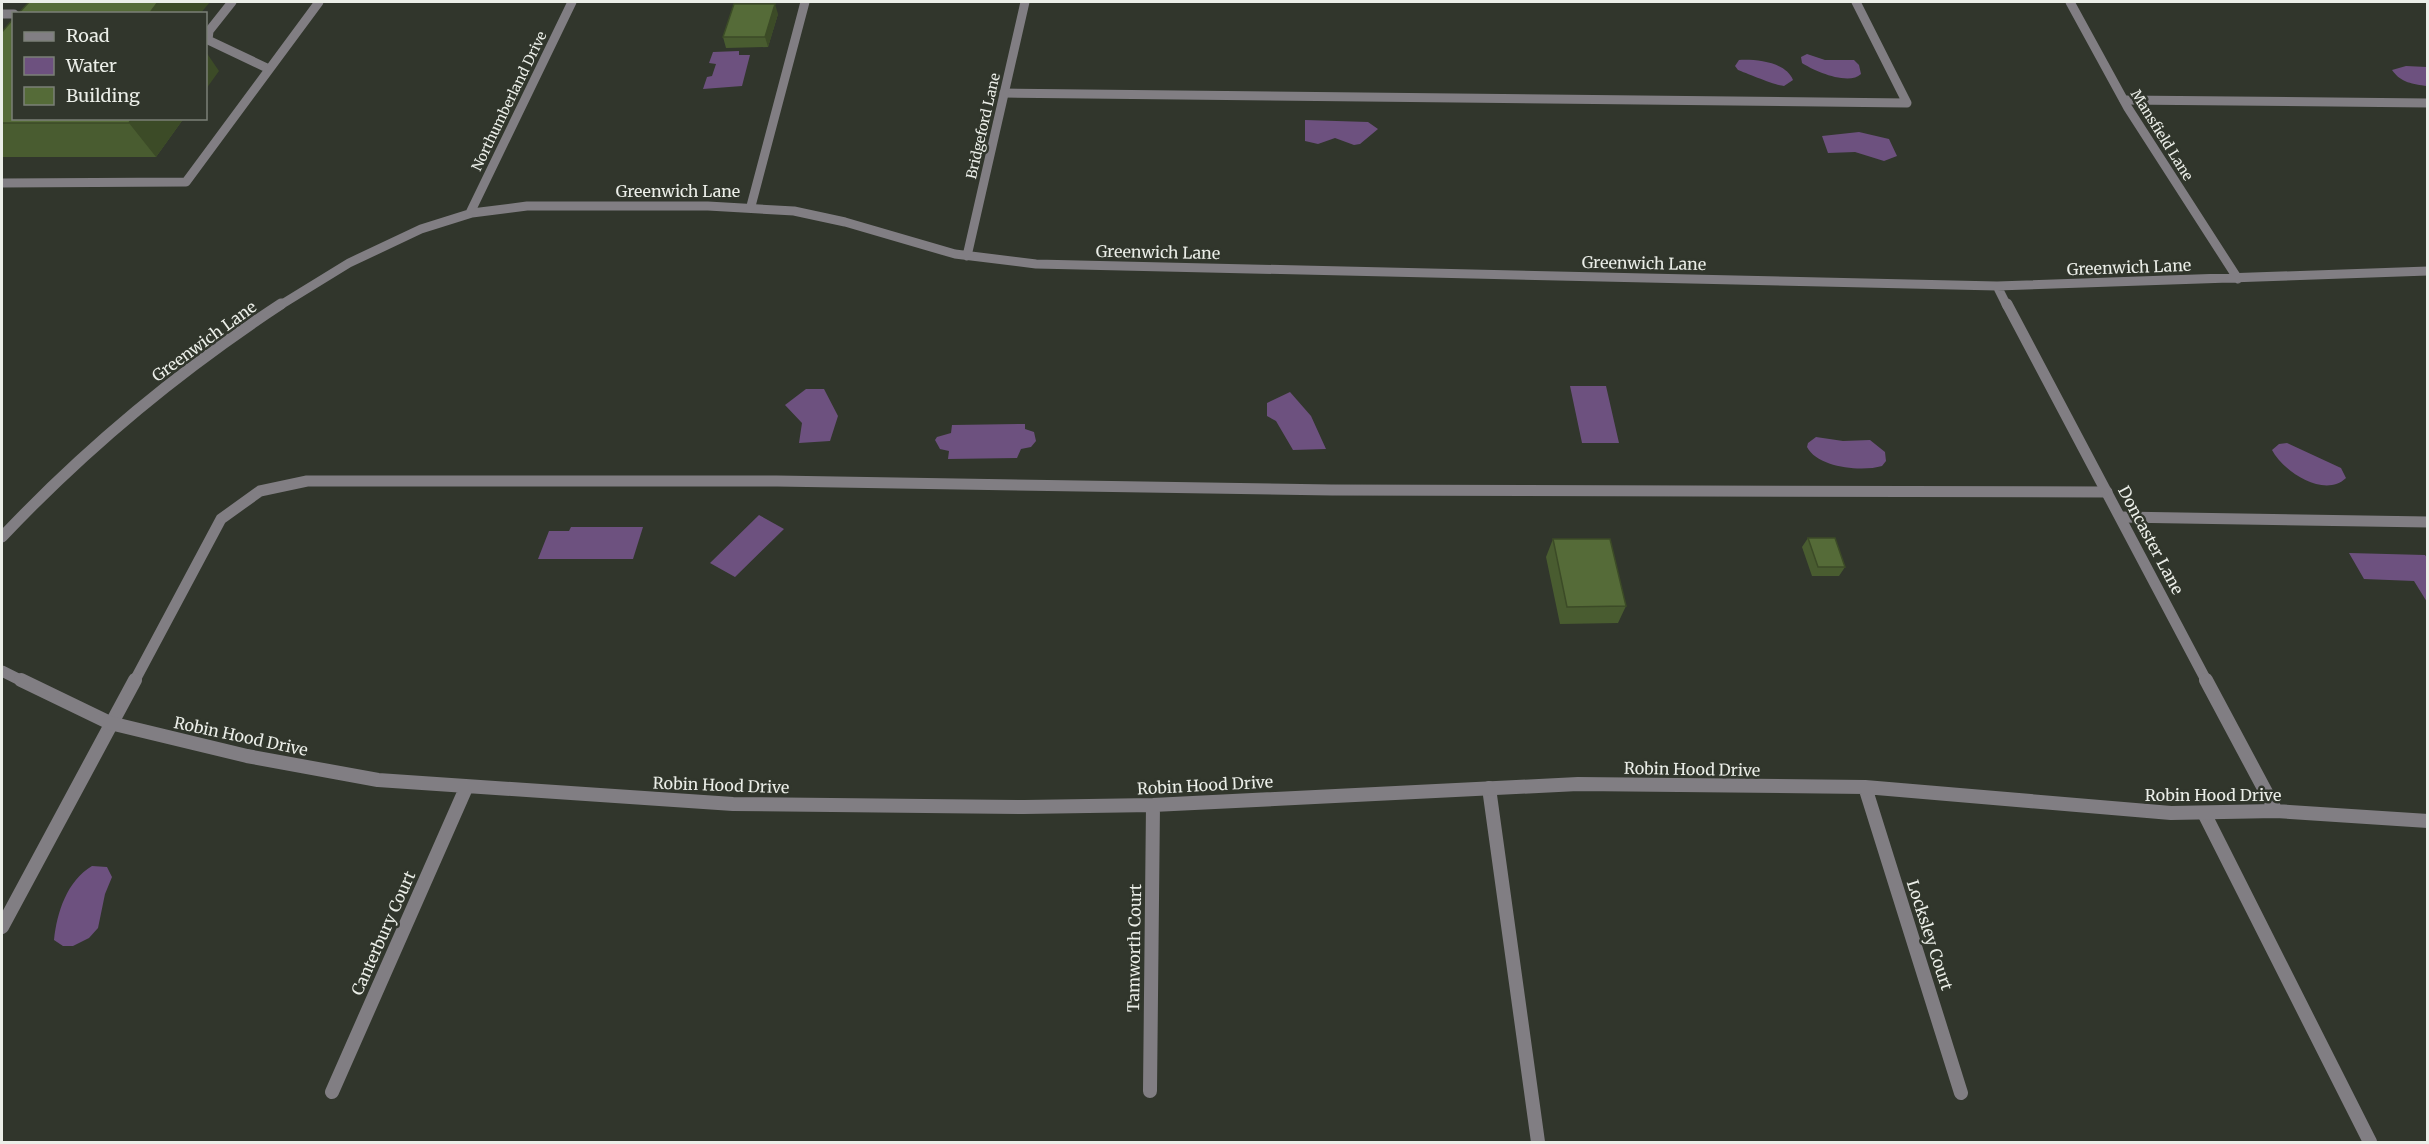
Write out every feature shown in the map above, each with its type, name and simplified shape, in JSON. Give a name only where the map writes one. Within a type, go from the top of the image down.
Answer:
[{"type":"street","points":[[232,2],[209,31],[208,40],[269,69]]},
{"type":"street","points":[[2,183],[177,184],[186,182],[319,2]]},
{"type":"street","name":"Northumberland Drive","points":[[470,213],[572,2]]},
{"type":"street","points":[[751,206],[805,2]]},
{"type":"street","name":"Bridgeford Lane","points":[[967,256],[1025,2]]},
{"type":"street","points":[[1004,93],[1907,103],[1856,2]]},
{"type":"street","name":"Mansfield Lane","points":[[2070,2],[2124,100],[2238,279]]},
{"type":"street","points":[[2124,100],[2427,103]]},
{"type":"street","name":"Greenwich Lane","points":[[2,537],[86,455],[167,386],[236,333],[333,270],[380,245],[470,213],[513,205],[751,206],[797,211],[848,222],[930,248],[967,256],[1036,264],[1997,286],[2427,271]]},
{"type":"street","name":"Doncaster Lane","points":[[1997,286],[2276,811]]},
{"type":"street","points":[[2,927],[221,519],[248,494],[270,486],[288,483],[777,481],[1344,490],[2107,492]]},
{"type":"street","points":[[2121,518],[2427,522]]},
{"type":"street","name":"Robin Hood Drive","points":[[2,671],[110,723],[247,756],[378,780],[466,788],[733,804],[1024,807],[1153,805],[1578,784],[1865,788],[2171,813],[2276,811],[2427,821]]},
{"type":"street","name":"Canterbury Court","points":[[332,1092],[466,788]]},
{"type":"street","points":[[1489,788],[1538,1143]]},
{"type":"street","name":"Locksley Court","points":[[1865,788],[1961,1094]]},
{"type":"street","name":"Tamworth Court","points":[[1150,1091],[1153,805]]},
{"type":"street","points":[[2204,813],[2370,1143]]},
{"type":"water","points":[[739,51],[739,55],[750,55],[742,86],[703,89],[707,77],[712,76],[716,64],[709,63],[713,52]]},
{"type":"water","points":[[1807,54],[1825,60],[1854,60],[1859,65],[1861,74],[1856,77],[1840,78],[1823,73],[1802,63],[1801,57]]},
{"type":"water","points":[[1739,60],[1762,61],[1777,65],[1784,69],[1793,80],[1784,86],[1761,79],[1738,70],[1735,66]]},
{"type":"water","points":[[2406,66],[2427,67],[2427,86],[2403,80],[2392,70]]},
{"type":"water","points":[[1305,120],[1368,122],[1378,129],[1360,144],[1354,145],[1335,138],[1318,144],[1305,141]]},
{"type":"water","points":[[1859,132],[1889,139],[1897,156],[1884,161],[1855,152],[1828,153],[1822,136]]},
{"type":"water","points":[[1570,386],[1606,386],[1619,443],[1582,443]]},
{"type":"water","points":[[806,389],[824,389],[838,416],[830,441],[799,443],[802,423],[785,405]]},
{"type":"water","points":[[1290,392],[1311,416],[1326,449],[1293,450],[1276,421],[1267,416],[1267,403]]},
{"type":"water","points":[[1025,424],[1025,429],[1034,432],[1036,441],[1031,447],[1021,449],[1017,458],[948,459],[949,451],[940,449],[935,440],[937,437],[951,433],[952,425]]},
{"type":"water","points":[[1816,437],[1843,441],[1870,440],[1885,452],[1886,461],[1882,466],[1863,469],[1830,464],[1821,460],[1807,447],[1808,443]]},
{"type":"water","points":[[2287,443],[2341,468],[2346,478],[2337,484],[2327,485],[2316,484],[2294,474],[2272,450],[2279,444]]},
{"type":"water","points":[[759,515],[784,529],[735,577],[710,563]]},
{"type":"water","points":[[571,527],[643,527],[633,559],[538,559],[549,531],[569,531]]},
{"type":"water","points":[[2349,553],[2425,555],[2427,558],[2427,602],[2414,581],[2364,579]]},
{"type":"water","points":[[92,866],[107,867],[112,877],[105,894],[98,928],[89,938],[73,946],[63,946],[54,940],[61,908],[76,880]]},
{"type":"building","points":[[29,2],[158,2],[150,12],[20,12]]},
{"type":"building","points":[[734,4],[775,4],[765,37],[723,37]]},
{"type":"building","points":[[12,20],[12,120],[131,120],[129,123],[2,123],[2,32]]},
{"type":"building","points":[[1808,538],[1835,538],[1845,567],[1818,567]]},
{"type":"building","points":[[1553,539],[1610,539],[1626,606],[1567,607]]}]
